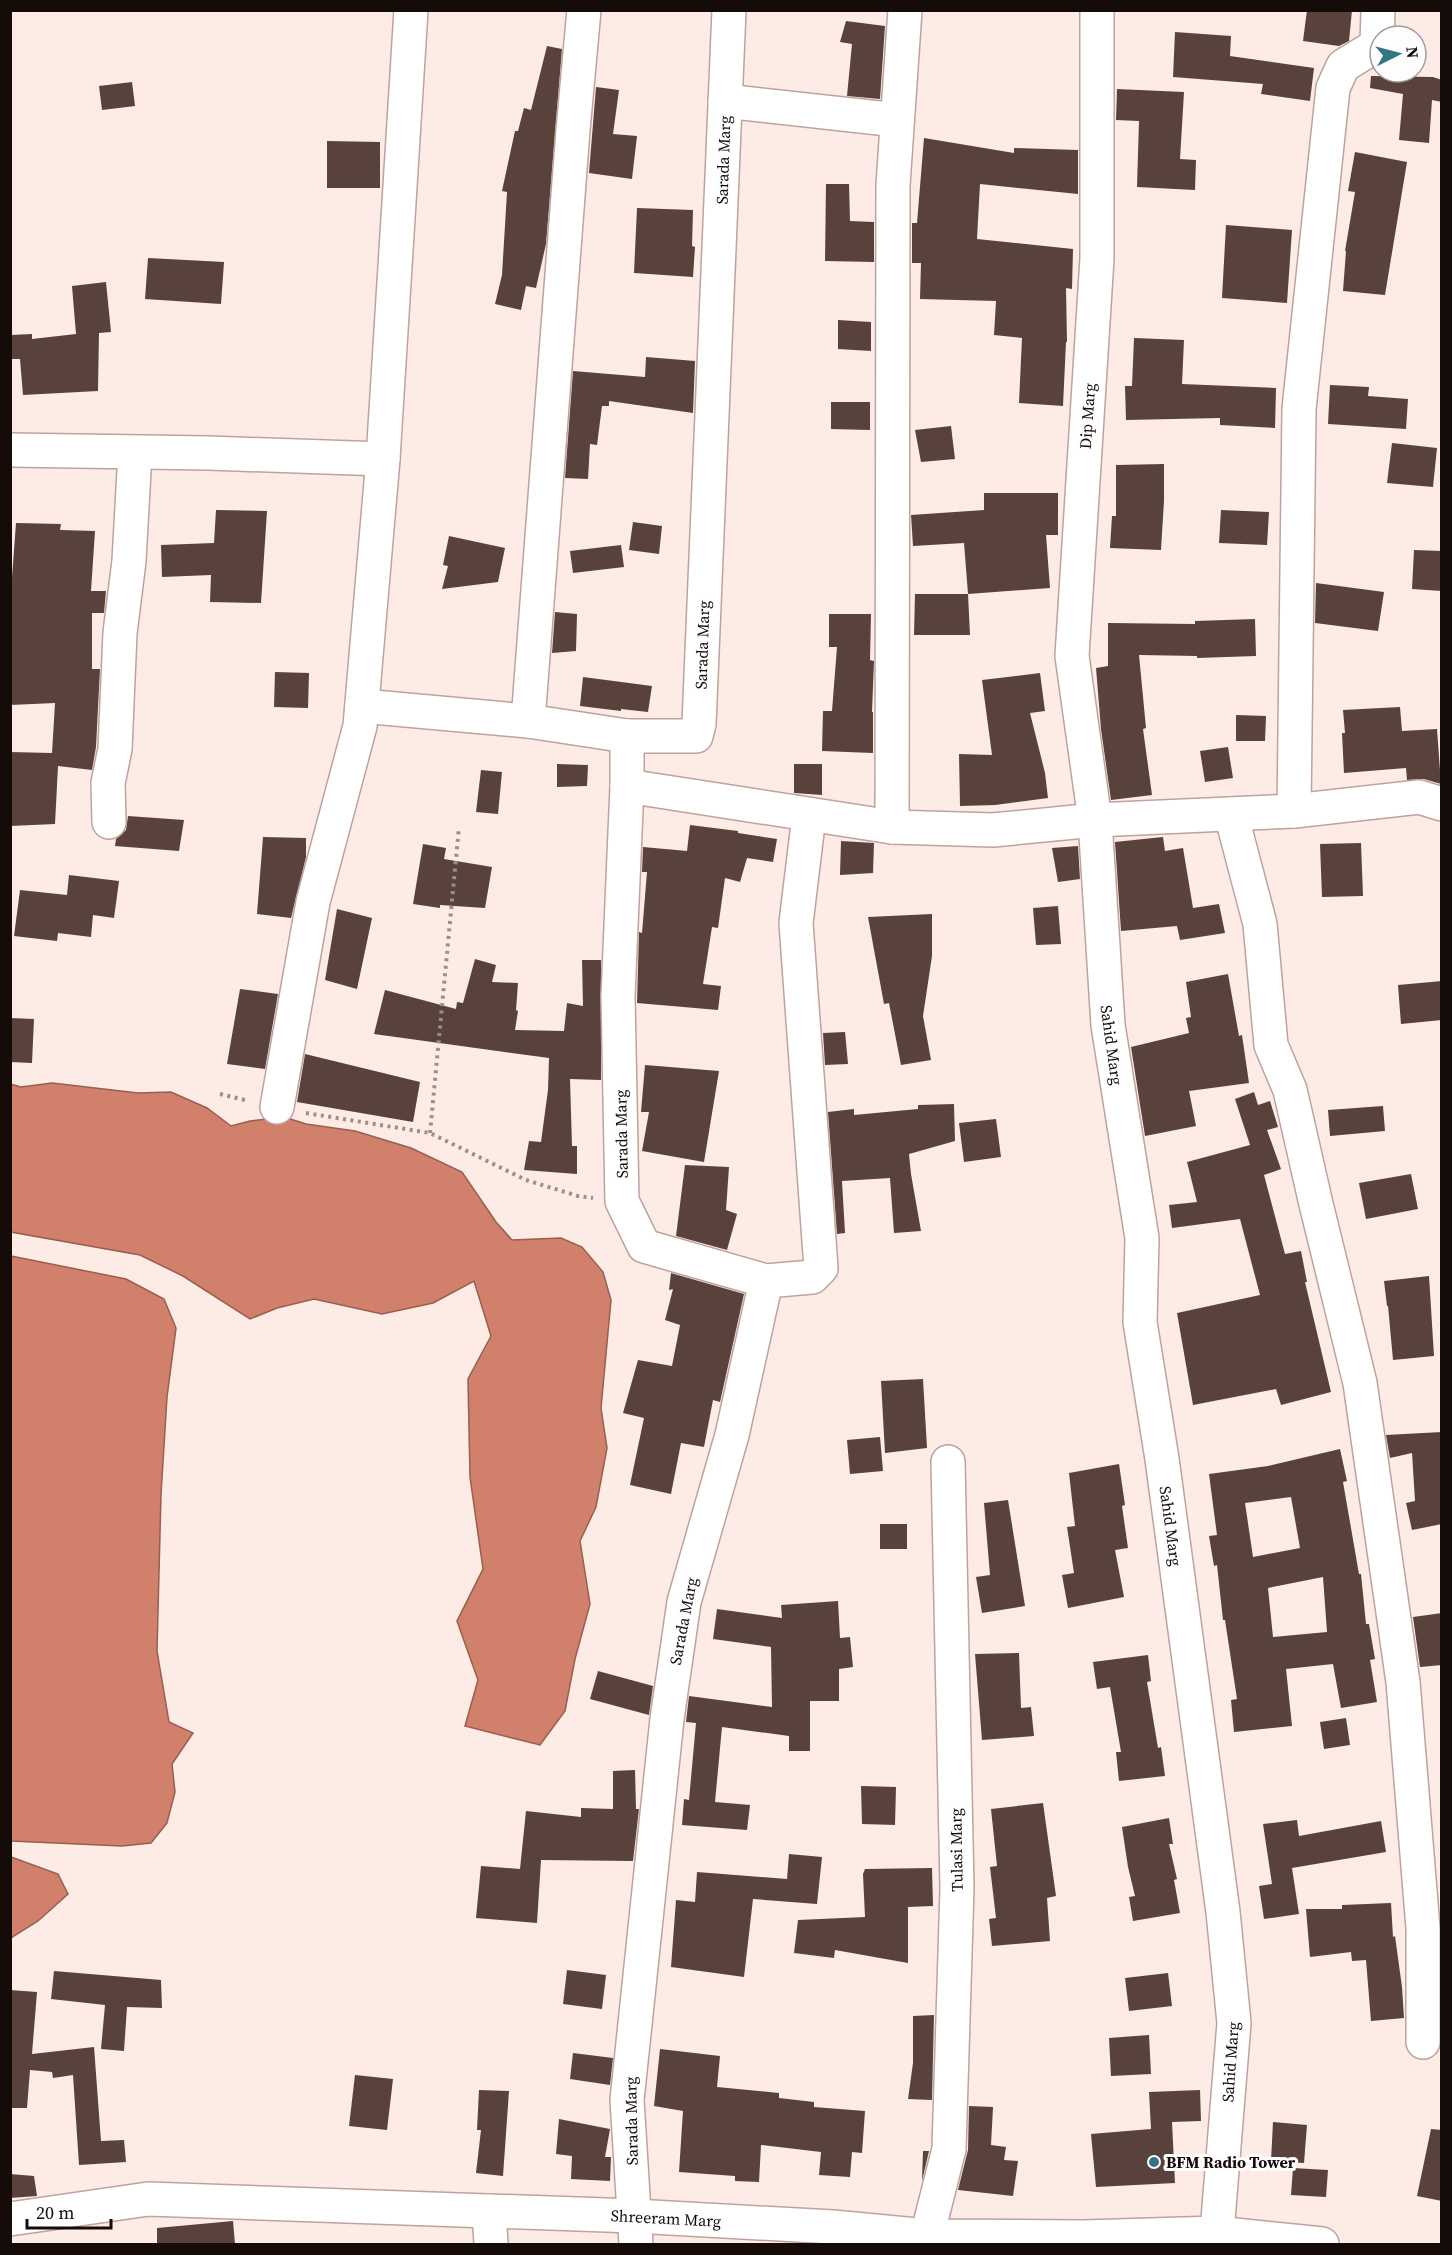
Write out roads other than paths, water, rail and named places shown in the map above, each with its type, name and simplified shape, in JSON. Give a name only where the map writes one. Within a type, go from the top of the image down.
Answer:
[{"type":"street","points":[[277,1107],[313,902],[360,726],[382,459],[411,10]]},
{"type":"street","points":[[528,721],[584,10]]},
{"type":"street","name":"Sarada Marg","points":[[635,2230],[627,2100],[667,1719],[684,1602],[732,1435],[766,1281],[644,1246],[622,1201],[618,996],[627,736],[696,736],[699,724],[729,10]]},
{"type":"street","points":[[892,827],[893,185],[905,10]]},
{"type":"street","name":"Dip Marg","points":[[1095,820],[1072,656],[1097,258],[1097,10]]},
{"type":"street","points":[[1294,811],[1300,398],[1333,88],[1343,66],[1377,45],[1378,10]]},
{"type":"street","points":[[725,101],[897,120]]},
{"type":"street","points":[[10,450],[382,459]]},
{"type":"street","points":[[109,822],[108,783],[115,749],[120,633],[129,561],[135,453]]},
{"type":"street","points":[[362,706],[528,721],[627,736]]},
{"type":"street","points":[[627,786],[809,816],[892,827],[993,830],[1095,820],[1294,811],[1419,797],[1442,804]]},
{"type":"street","points":[[1231,814],[1260,924],[1271,1045],[1290,1090],[1360,1383],[1403,1682],[1432,1928],[1423,2042]]},
{"type":"street","points":[[766,1281],[812,1277],[821,1268],[796,923],[809,816]]},
{"type":"street","name":"Sahid Marg","points":[[1095,820],[1108,1025],[1142,1238],[1140,1322],[1164,1471],[1222,1901],[1234,2023],[1216,2239]]},
{"type":"street","name":"Tulasi Marg","points":[[927,2236],[949,2149],[957,1912],[948,1462]]},
{"type":"street","name":"Shreeram Marg","points":[[10,2219],[148,2199],[489,2211],[635,2230],[1083,2241],[1216,2239],[1322,2244]]},
{"type":"street","points":[[489,2211],[491,2244]]},
{"type":"place","name":"BFM Radio Tower","points":[[1154,2162]]}]
